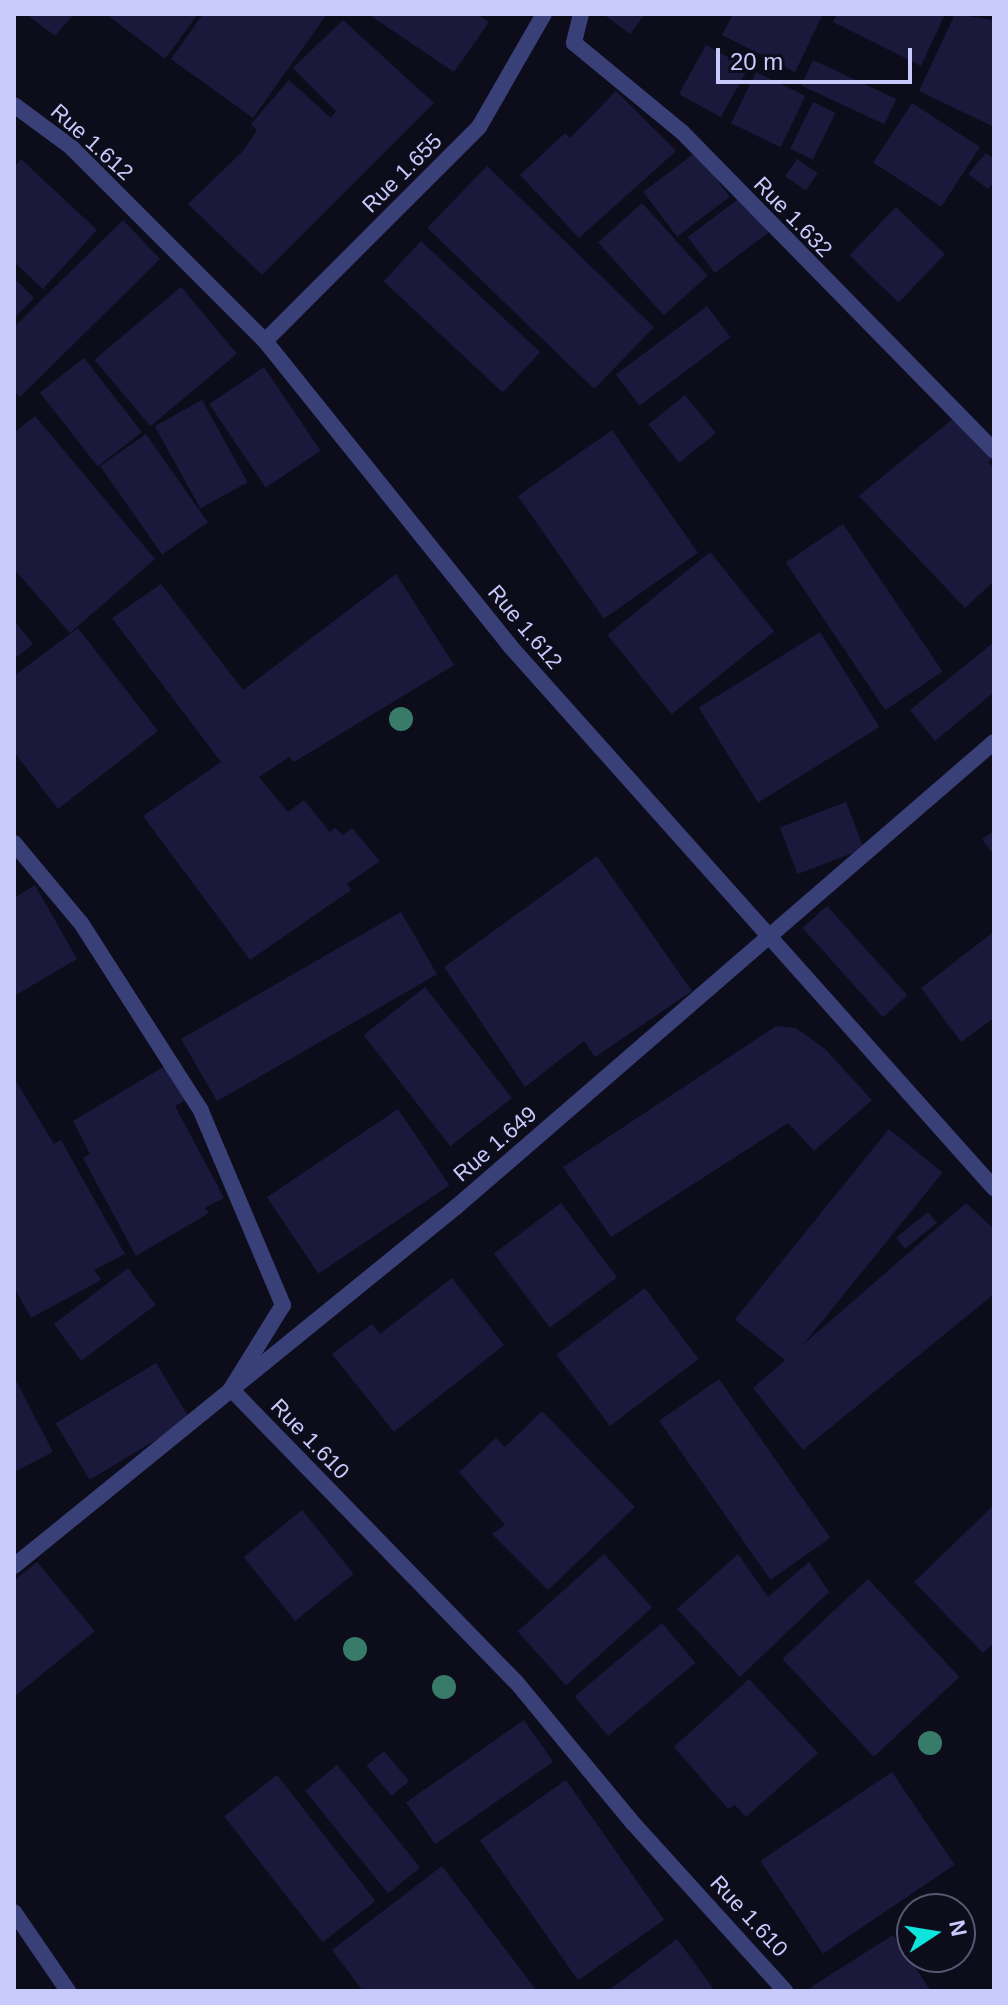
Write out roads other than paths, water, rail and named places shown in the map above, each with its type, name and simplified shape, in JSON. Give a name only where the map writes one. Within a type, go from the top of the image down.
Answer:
[{"type":"street","name":"Rue 1.655","points":[[265,341],[479,127],[544,14]]},
{"type":"street","name":"Rue 1.632","points":[[581,14],[574,43],[682,132],[994,451]]},
{"type":"street","name":"Rue 1.612","points":[[14,105],[71,147],[265,341],[510,646],[770,933],[994,1188]]},
{"type":"street","name":"Rue 1.649","points":[[14,1566],[456,1207],[994,742]]},
{"type":"street","points":[[14,843],[81,923],[201,1111],[283,1305],[231,1389]]},
{"type":"street","name":"Rue 1.610","points":[[231,1389],[517,1683],[632,1822],[785,1991]]},
{"type":"street","points":[[14,1912],[68,1991]]}]
